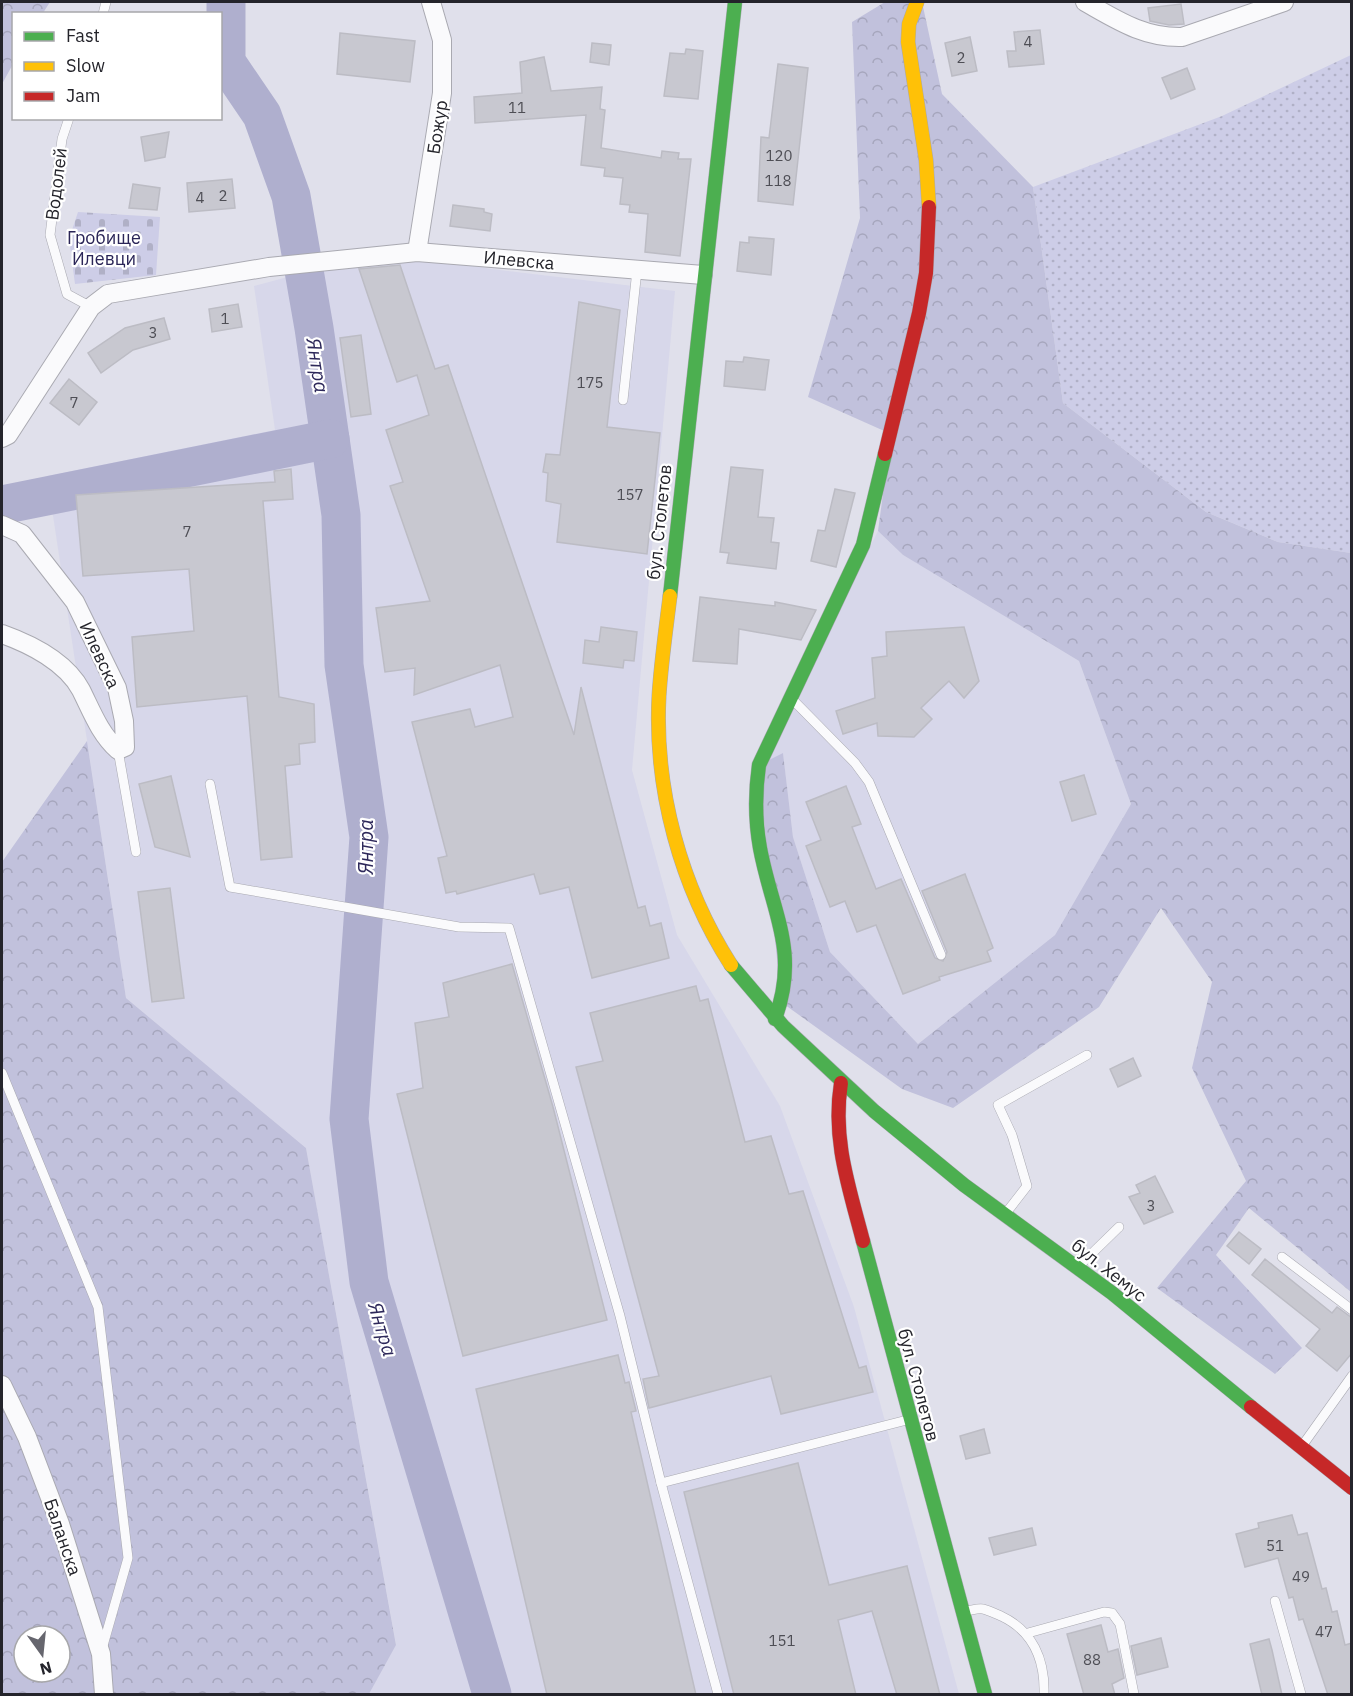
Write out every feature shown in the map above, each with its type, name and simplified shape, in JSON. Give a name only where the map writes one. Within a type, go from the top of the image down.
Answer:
[{"type":"main road","name":"бул. Столетов","points":[[735,2],[659,696],[657,741],[662,785],[679,859],[714,937],[775,1019],[841,1083],[836,1113],[842,1160],[909,1420],[964,1611],[985,1695]]},
{"type":"main road","points":[[775,1019],[786,987],[787,965],[780,924],[760,850],[755,818],[755,789],[759,765],[863,545],[919,313],[926,273],[929,207],[926,160],[908,42],[909,24],[916,2]]},
{"type":"main road","name":"бул. Хемус","points":[[841,1083],[1005,1215],[1078,1267],[1352,1488]]},
{"type":"street","name":"Божур","points":[[417,252],[442,93],[442,40],[431,2]]},
{"type":"street","points":[[1085,2],[1131,27],[1167,37],[1182,37],[1284,2]]},
{"type":"street","name":"Илевска","points":[[91,307],[108,294],[269,267],[417,252],[704,275]]},
{"type":"street","points":[[2,438],[8,435],[91,307]]},
{"type":"street","name":"Илевска","points":[[2,525],[22,534],[75,602],[117,688],[125,747],[118,750],[104,734],[80,687],[57,663],[24,642],[2,634]]},
{"type":"street","name":"Баланска","points":[[2,1385],[27,1437],[60,1524],[100,1654],[104,1695]]},
{"type":"lane","name":"Водолей","points":[[68,120],[62,139],[50,235],[67,294],[91,307]]},
{"type":"lane","points":[[623,400],[637,270]]},
{"type":"lane","points":[[790,698],[855,763],[869,782],[941,955]]},
{"type":"lane","points":[[118,750],[135,852]]},
{"type":"lane","points":[[210,784],[230,887],[459,927],[509,928],[620,1316],[661,1484],[718,1695]]},
{"type":"lane","points":[[1005,1215],[1027,1186],[1012,1135],[998,1105],[1087,1055]]},
{"type":"lane","points":[[2,1073],[98,1306],[128,1558],[100,1654]]},
{"type":"lane","points":[[1078,1267],[1119,1227]]},
{"type":"lane","points":[[1282,1257],[1352,1311]]},
{"type":"lane","points":[[1301,1448],[1352,1376]]},
{"type":"lane","points":[[661,1484],[909,1420]]},
{"type":"lane","points":[[1275,1601],[1301,1695]]},
{"type":"lane","points":[[964,1611],[983,1609],[1004,1618],[1028,1633],[1035,1645],[1041,1665],[1044,1695]]},
{"type":"lane","points":[[1028,1633],[1104,1612],[1112,1613],[1118,1618],[1134,1695]]},
{"type":"shaded area","points":[[419,256],[491,269],[675,291],[632,770],[677,935],[780,1106],[854,1307],[959,1694],[369,1694],[396,1644],[306,1148],[126,998],[47,476],[275,430],[254,286],[321,268]]},
{"type":"shaded area","points":[[878,531],[903,555],[1079,661],[1131,804],[1055,935],[918,1044],[830,952],[793,837],[783,754],[759,765]]},
{"type":"green space","points":[[2,2],[50,2],[44,12],[12,12],[12,66],[2,84]]},
{"type":"green space","points":[[885,2],[922,2],[942,94],[1033,187],[1063,403],[1206,512],[1278,542],[1351,553],[1351,1292],[1249,1208],[1216,1255],[1302,1348],[1275,1374],[1157,1288],[1246,1181],[1192,1068],[1212,982],[1161,908],[1099,1007],[953,1108],[902,1089],[781,1002],[759,765],[783,753],[793,837],[830,952],[918,1044],[1055,935],[1131,804],[1079,661],[903,555],[878,531],[891,434],[808,397],[860,218],[852,22]]},
{"type":"green space","points":[[1351,55],[1351,553],[1278,542],[1206,512],[1063,403],[1033,187],[1222,116]]},
{"type":"green space","name":"Гробище Илевци","points":[[78,212],[160,217],[156,275],[75,284],[69,239]]},
{"type":"green space","points":[[87,741],[126,998],[306,1148],[396,1645],[369,1694],[2,1694],[2,862]]},
{"type":"building","points":[[1181,4],[1184,24],[1169,25],[1150,21],[1148,8]]},
{"type":"building","points":[[1040,30],[1044,64],[1009,67],[1007,51],[1016,51],[1014,32]]},
{"type":"building","points":[[340,33],[415,41],[410,82],[337,74]]},
{"type":"building","points":[[970,37],[977,71],[952,76],[945,43]]},
{"type":"building","points":[[592,43],[611,45],[609,65],[590,62]]},
{"type":"building","points":[[686,49],[703,51],[698,99],[664,96],[670,53],[685,54]]},
{"type":"building","points":[[544,57],[551,91],[602,87],[600,109],[605,110],[601,148],[661,158],[662,151],[679,153],[678,159],[691,159],[680,256],[645,252],[648,214],[629,212],[630,205],[620,204],[623,178],[604,176],[605,168],[581,165],[586,115],[475,123],[474,97],[522,93],[520,62]]},
{"type":"building","points":[[778,64],[808,68],[793,205],[758,201],[761,137],[769,138]]},
{"type":"building","points":[[1187,68],[1195,89],[1171,99],[1162,78]]},
{"type":"building","points":[[169,132],[165,157],[145,161],[141,137]]},
{"type":"building","points":[[232,179],[235,208],[189,212],[187,183]]},
{"type":"building","points":[[133,184],[160,188],[157,210],[129,208]]},
{"type":"building","points":[[453,205],[484,209],[484,212],[492,214],[490,231],[450,226]]},
{"type":"building","points":[[749,237],[774,239],[771,275],[737,271],[740,242],[749,243]]},
{"type":"building","points":[[400,265],[435,369],[448,365],[574,735],[581,687],[638,908],[645,906],[650,926],[661,923],[669,958],[592,978],[569,887],[540,894],[534,874],[457,894],[456,891],[446,893],[438,858],[447,856],[412,722],[470,709],[475,727],[513,717],[500,665],[414,695],[415,668],[385,672],[376,608],[430,601],[390,486],[403,482],[386,430],[429,415],[417,375],[397,382],[359,269]]},
{"type":"building","points":[[579,302],[620,310],[607,427],[660,433],[647,554],[557,542],[561,504],[546,501],[548,473],[543,472],[546,454],[560,455]]},
{"type":"building","points":[[238,304],[242,327],[212,332],[209,309]]},
{"type":"building","points":[[164,318],[170,339],[133,350],[101,373],[88,353],[125,328]]},
{"type":"building","points":[[361,335],[371,414],[351,417],[340,338]]},
{"type":"building","points":[[744,357],[769,360],[765,390],[724,386],[726,361],[743,362]]},
{"type":"building","points":[[69,379],[97,402],[79,425],[50,403]]},
{"type":"building","points":[[731,467],[763,470],[758,517],[774,518],[771,542],[779,543],[776,569],[727,563],[729,553],[720,552]]},
{"type":"building","points":[[291,469],[293,499],[263,501],[279,697],[314,704],[315,742],[299,744],[300,764],[285,766],[292,857],[261,860],[247,696],[137,707],[132,637],[194,631],[189,569],[83,576],[76,495],[275,482],[274,471]]},
{"type":"building","points":[[835,489],[855,493],[836,567],[811,561],[818,530],[825,531]]},
{"type":"building","points":[[700,597],[775,606],[775,602],[816,610],[801,640],[739,629],[737,664],[693,661]]},
{"type":"building","points":[[601,627],[637,632],[634,661],[624,660],[623,668],[583,663],[585,640],[599,642]]},
{"type":"building","points":[[964,627],[979,681],[964,698],[949,681],[921,708],[932,719],[914,737],[878,736],[877,723],[843,734],[836,711],[875,698],[872,658],[887,656],[886,632]]},
{"type":"building","points":[[1084,775],[1096,814],[1072,821],[1060,782]]},
{"type":"building","points":[[171,776],[190,857],[155,847],[139,784]]},
{"type":"building","points":[[846,786],[861,824],[852,827],[876,889],[901,879],[935,958],[943,961],[947,952],[922,891],[965,874],[993,948],[987,951],[991,961],[939,977],[940,980],[903,994],[876,925],[857,932],[845,901],[830,907],[806,846],[821,840],[806,802]]},
{"type":"building","points":[[170,888],[184,998],[152,1002],[138,892]]},
{"type":"building","points":[[512,964],[553,1107],[607,1320],[463,1356],[397,1094],[423,1088],[415,1023],[449,1017],[443,983]]},
{"type":"building","points":[[696,986],[700,1001],[708,999],[745,1142],[771,1136],[789,1194],[803,1191],[859,1368],[866,1366],[873,1392],[781,1414],[771,1376],[649,1408],[643,1379],[659,1376],[576,1067],[603,1061],[590,1013]]},
{"type":"building","points":[[1133,1058],[1141,1076],[1118,1087],[1110,1069]]},
{"type":"building","points":[[1155,1176],[1173,1212],[1144,1224],[1129,1197],[1140,1193],[1136,1185]]},
{"type":"building","points":[[1239,1232],[1261,1249],[1249,1264],[1227,1246]]},
{"type":"building","points":[[1265,1259],[1332,1313],[1337,1307],[1352,1318],[1352,1353],[1337,1371],[1306,1346],[1320,1329],[1252,1275]]},
{"type":"building","points":[[618,1355],[625,1383],[629,1382],[636,1411],[631,1412],[696,1695],[547,1695],[476,1389]]},
{"type":"building","points":[[984,1429],[990,1453],[966,1459],[960,1436]]},
{"type":"building","points":[[798,1463],[829,1585],[907,1566],[940,1695],[897,1695],[872,1611],[838,1620],[856,1695],[734,1695],[684,1492]]},
{"type":"building","points":[[1292,1515],[1298,1535],[1307,1533],[1322,1589],[1326,1588],[1332,1612],[1337,1611],[1345,1645],[1352,1643],[1352,1695],[1328,1695],[1303,1619],[1299,1620],[1293,1597],[1289,1598],[1278,1558],[1245,1567],[1236,1534],[1259,1528],[1258,1523]]},
{"type":"building","points":[[1032,1528],[1036,1545],[994,1555],[989,1538]]},
{"type":"building","points":[[1101,1625],[1108,1652],[1118,1649],[1124,1678],[1112,1684],[1115,1695],[1084,1695],[1067,1634]]},
{"type":"building","points":[[1161,1638],[1168,1667],[1137,1675],[1131,1646]]},
{"type":"building","points":[[1269,1639],[1282,1695],[1262,1695],[1250,1644]]},
{"type":"waterway","name":"Янтра","points":[[226,2],[226,62],[262,115],[291,196],[314,328],[341,515],[344,665],[369,837],[349,1119],[369,1282],[492,1694]]},
{"type":"waterway","points":[[2,505],[330,439]]},
{"type":"traffic: fast","points":[[670,596],[735,2]]},
{"type":"traffic: fast","points":[[775,1019],[785,973],[784,952],[758,838],[756,807],[759,765],[863,545],[885,454]]},
{"type":"traffic: fast","points":[[731,965],[783,1026],[874,1111],[964,1185],[1112,1293],[1251,1407]]},
{"type":"traffic: fast","points":[[863,1241],[985,1694]]},
{"type":"traffic: slow","points":[[917,2],[909,24],[908,42],[926,160],[929,207]]},
{"type":"traffic: slow","points":[[670,596],[659,696],[661,767],[666,802],[674,836],[698,903],[731,965]]},
{"type":"traffic: jam","points":[[885,454],[919,313],[926,273],[929,207]]},
{"type":"traffic: jam","points":[[841,1083],[840,1143],[863,1241]]},
{"type":"traffic: jam","points":[[1251,1407],[1352,1488]]}]
